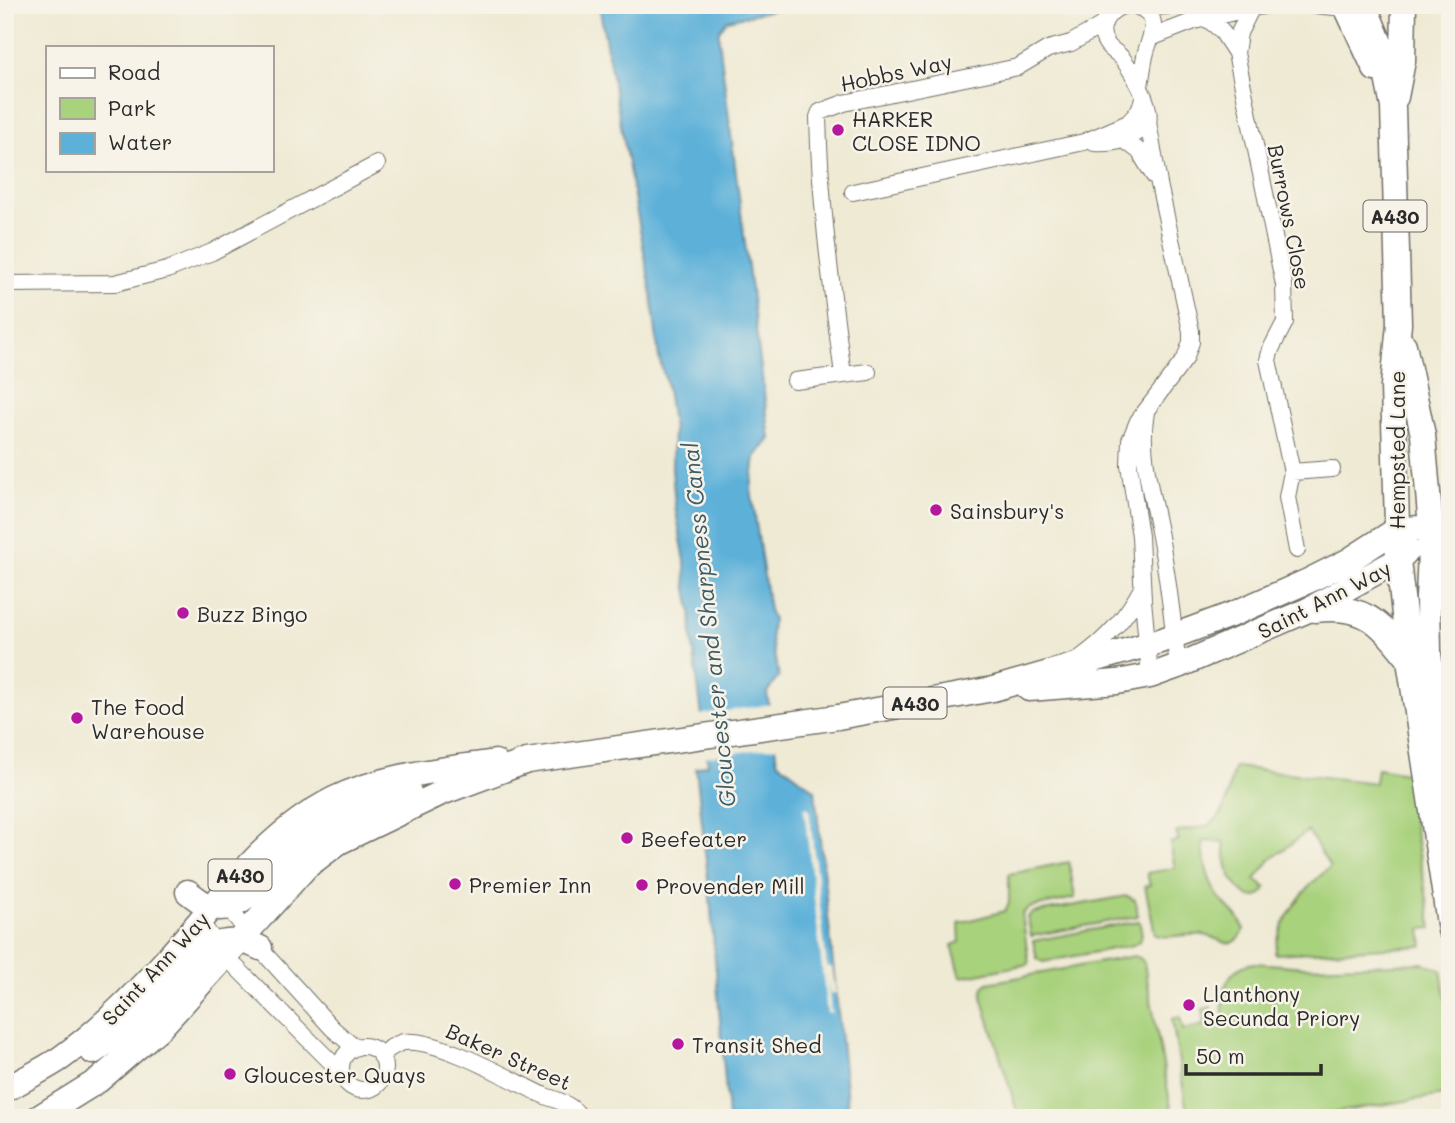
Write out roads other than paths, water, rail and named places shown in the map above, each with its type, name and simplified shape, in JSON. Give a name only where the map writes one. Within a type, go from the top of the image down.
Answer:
[{"type":"main road","name":"Hempsted Lane","points":[[1393,107],[1403,61],[1404,5]]},
{"type":"main road","name":"Hempsted Lane","points":[[1358,8],[1380,43],[1393,107],[1399,324],[1393,386],[1417,536]]},
{"type":"main road","name":"Hempsted Lane","points":[[1399,324],[1423,435],[1409,660]]},
{"type":"main road","name":"Saint Ann Way","points":[[993,689],[1088,686],[1150,676],[1178,667],[1308,610],[1417,536]]},
{"type":"main road","name":"Saint Ann Way","points":[[38,1118],[89,1087],[162,1026],[306,867],[339,842],[441,793],[527,761],[838,717],[993,689],[1147,645],[1233,614],[1308,581],[1361,553],[1417,536]]},
{"type":"main road","points":[[1417,536],[1427,598],[1440,798]]},
{"type":"main road","points":[[1308,610],[1331,608],[1365,614],[1382,627],[1409,660]]},
{"type":"main road","name":"A430","points":[[1409,660],[1440,798],[1450,930]]},
{"type":"main road","name":"Saint Ann Way","points":[[5,1090],[59,1059],[104,1024],[215,908],[254,859],[286,829],[336,798],[392,779],[496,762],[520,759],[527,761]]},
{"type":"main road","points":[[188,892],[215,908],[240,902],[280,860],[320,828],[380,800],[495,774]]},
{"type":"main road","points":[[5,1096],[43,1082],[112,1039],[201,952],[238,944]]},
{"type":"street","points":[[1150,676],[1140,536],[1128,454],[1133,429],[1180,368],[1191,342],[1188,315],[1159,184],[1148,122],[1149,113],[1142,93],[1104,39],[1104,24],[1112,11],[1132,6],[1180,5]]},
{"type":"street","points":[[1071,43],[1134,55],[1150,42],[1180,25],[1267,5]]},
{"type":"street","points":[[1315,5],[1358,8]]},
{"type":"street","points":[[853,192],[1084,142],[1128,123],[1139,111],[1152,20],[1132,6]]},
{"type":"street","name":"Burrows Close","points":[[1251,9],[1239,33],[1236,53],[1284,285],[1285,322],[1268,360],[1292,472],[1287,497],[1297,550]]},
{"type":"street","name":"Burrows Close","points":[[1206,18],[1221,30],[1236,53]]},
{"type":"street","name":"Hobbs Way","points":[[843,375],[828,252],[820,155],[820,112],[853,101],[1010,69],[1027,63],[1048,49],[1071,43],[1104,24]]},
{"type":"street","points":[[1084,142],[1111,143],[1124,140],[1135,135],[1148,122]]},
{"type":"street","points":[[1124,140],[1139,151],[1159,184]]},
{"type":"street","points":[[5,284],[115,283],[167,270],[212,252],[377,164]]},
{"type":"street","points":[[795,381],[869,372]]},
{"type":"street","points":[[1146,412],[1144,425],[1147,463],[1165,562],[1178,667]]},
{"type":"street","points":[[1292,472],[1332,469]]},
{"type":"street","points":[[1066,669],[1109,635],[1132,606],[1143,586]]},
{"type":"street","points":[[215,908],[238,944],[341,1072],[349,1086],[368,1090],[381,1081],[384,1062],[380,1055],[367,1046],[355,1048],[344,1057],[341,1072]]},
{"type":"street","points":[[215,908],[238,944],[355,1048]]},
{"type":"street","name":"Baker Street","points":[[380,1055],[401,1042],[424,1042],[558,1100],[572,1107],[578,1114]]},
{"type":"water","name":"Gloucester and Sharpness Canal","points":[[599,5],[795,5],[727,20],[719,31],[719,40],[770,439],[755,457],[751,489],[769,610],[773,619],[771,641],[779,676],[767,693],[777,761],[815,790],[849,1118],[728,1118],[710,898],[696,768],[708,764],[685,561],[675,506],[673,430],[666,382],[659,358],[651,290]]},
{"type":"place","name":"HARKER CLOSE IDNO","points":[[838,130]]},
{"type":"place","name":"Sainsbury's","points":[[936,510]]},
{"type":"place","name":"Buzz Bingo","points":[[183,613]]},
{"type":"place","name":"The Food Warehouse","points":[[77,718]]},
{"type":"place","name":"Beefeater","points":[[627,838]]},
{"type":"place","name":"Premier Inn","points":[[455,884]]},
{"type":"place","name":"Provender Mill","points":[[642,885]]},
{"type":"place","name":"Llanthony Secunda Priory","points":[[1189,1005]]},
{"type":"place","name":"Transit Shed","points":[[678,1044]]},
{"type":"place","name":"Gloucester Quays","points":[[230,1074]]}]
